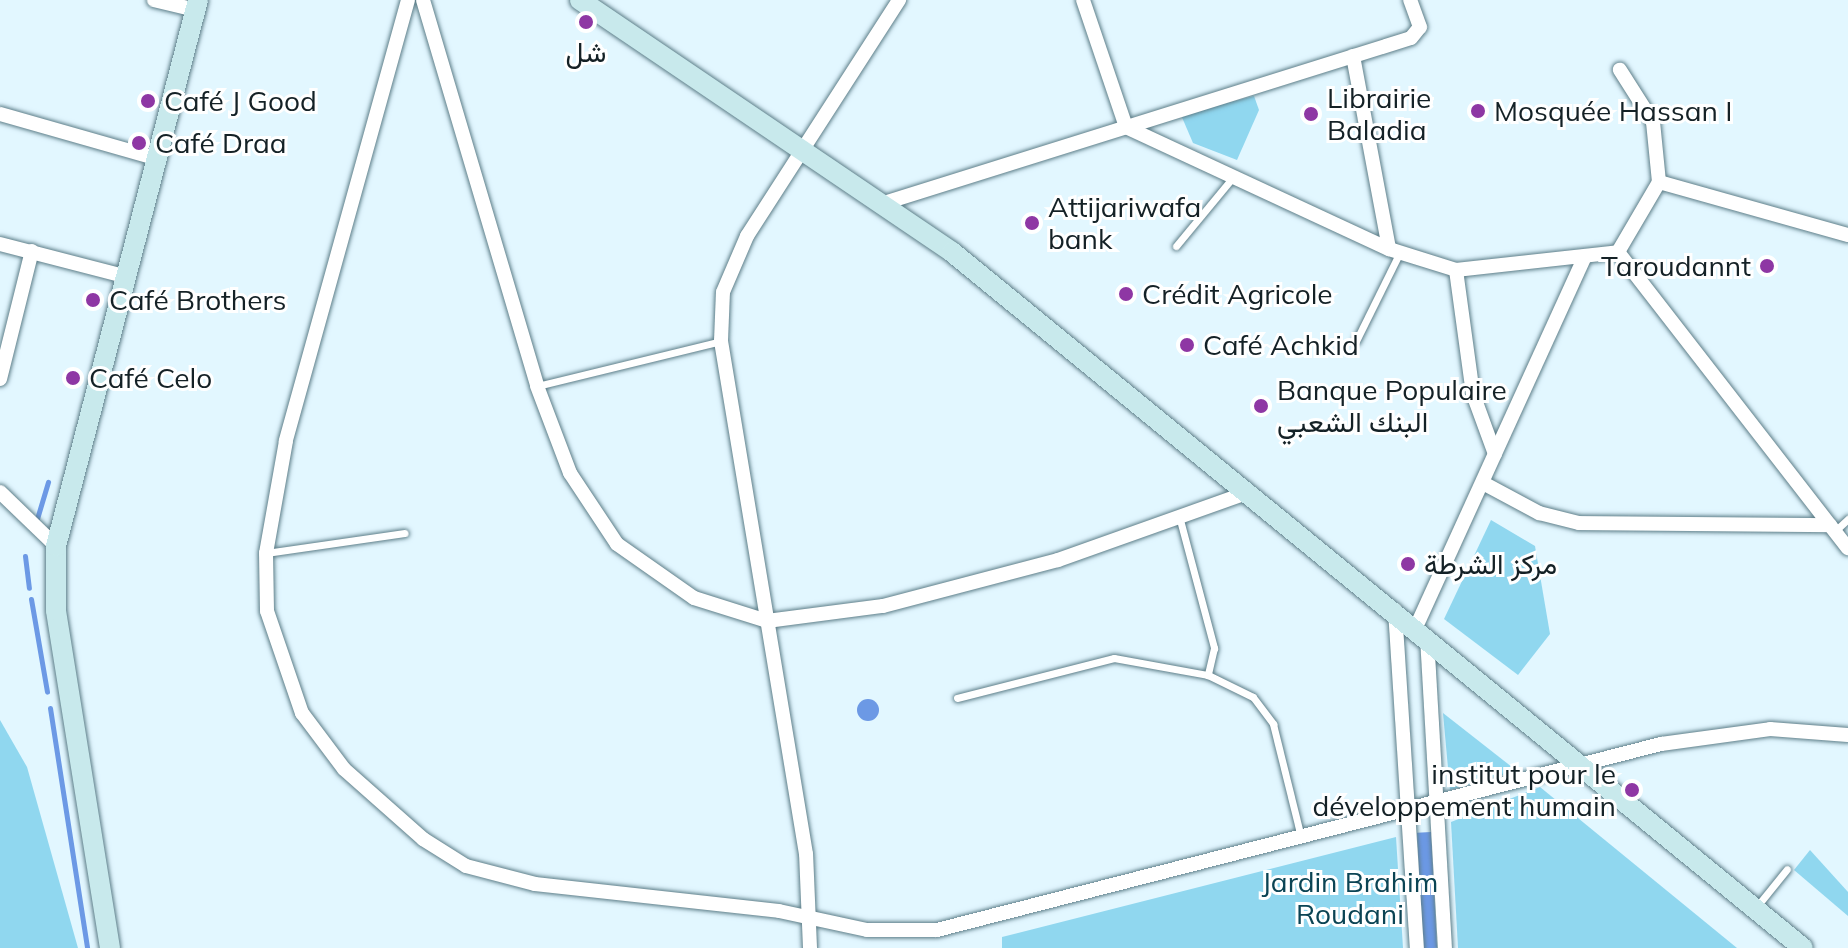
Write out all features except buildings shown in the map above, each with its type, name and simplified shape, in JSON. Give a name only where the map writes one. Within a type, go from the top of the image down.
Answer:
[{"type":"main road","points":[[580,0],[805,149],[881,204],[1249,492],[1803,948]]},
{"type":"main road","points":[[110,948],[56,610],[56,546],[197,5]]},
{"type":"street","points":[[154,0],[197,5]]},
{"type":"street","points":[[408,0],[305,360],[266,553],[276,653],[302,713],[344,769],[423,839],[466,866],[535,884],[812,919],[867,930],[937,930],[1408,814],[1580,763],[1725,733],[1846,732]]},
{"type":"street","points":[[423,0],[537,386],[570,473],[617,544],[694,598],[767,621],[970,587],[1249,492]]},
{"type":"street","points":[[810,948],[812,919],[721,341],[733,264],[899,0]]},
{"type":"street","points":[[1083,0],[1126,127],[1394,250],[1456,270],[1618,252]]},
{"type":"street","points":[[881,204],[1419,35],[1410,0]]},
{"type":"street","points":[[1353,56],[1394,250]]},
{"type":"street","points":[[1618,252],[1659,182],[1653,122],[1620,70]]},
{"type":"street","points":[[0,114],[158,159]]},
{"type":"street","points":[[1659,182],[1848,235]]},
{"type":"street","points":[[0,244],[128,277]]},
{"type":"street","points":[[0,379],[32,251]]},
{"type":"street","points":[[1618,252],[1848,548]]},
{"type":"street","points":[[1445,948],[1421,632],[1495,454],[1585,257]]},
{"type":"street","points":[[1456,270],[1473,394],[1495,454]]},
{"type":"street","points":[[1483,483],[1539,513],[1579,523],[1832,528]]},
{"type":"street","points":[[0,492],[56,546]]},
{"type":"street","points":[[1395,610],[1417,948]]},
{"type":"lane","points":[[1176,246],[1233,177]]},
{"type":"lane","points":[[1356,341],[1394,250]]},
{"type":"lane","points":[[537,386],[721,341]]},
{"type":"lane","points":[[1179,516],[1214,648],[1208,675]]},
{"type":"lane","points":[[1832,528],[1848,519]]},
{"type":"lane","points":[[266,553],[405,533]]},
{"type":"lane","points":[[957,698],[1114,658],[1208,675],[1253,697],[1273,724],[1301,839]]},
{"type":"lane","points":[[1756,907],[1787,869]]},
{"type":"green space","points":[[1254,96],[1259,110],[1237,160],[1193,143],[1181,115]]},
{"type":"green space","points":[[1491,520],[1535,546],[1550,634],[1518,675],[1444,619]]},
{"type":"green space","points":[[1443,713],[1517,771],[1450,790]]},
{"type":"green space","points":[[0,720],[27,767],[78,948],[0,948]]},
{"type":"green space","points":[[1540,787],[1737,948],[1458,948],[1451,822]]},
{"type":"green space","name":"Jardin Brahim Roudani","points":[[1396,837],[1403,948],[1002,948],[1002,937]]},
{"type":"green space","points":[[1810,850],[1848,892],[1848,916],[1794,870]]},
{"type":"water","points":[[864,699],[872,699],[879,710],[872,721],[864,721],[857,714],[857,706]]},
{"type":"water","points":[[1431,832],[1437,948],[1423,948],[1417,833]]},
{"type":"waterway","points":[[36,522],[48,482]]},
{"type":"waterway","points":[[25,556],[29,588]]},
{"type":"waterway","points":[[31,599],[47,692]]},
{"type":"waterway","points":[[50,708],[87,948]]},
{"type":"place","name":"شل","points":[[586,22]]},
{"type":"place","name":"Café J Good","points":[[148,101]]},
{"type":"place","name":"Mosquée Hassan I","points":[[1478,111]]},
{"type":"place","name":"Librairie Baladia","points":[[1311,114]]},
{"type":"place","name":"Café Draa","points":[[139,143]]},
{"type":"place","name":"Attijariwafa bank","points":[[1032,223]]},
{"type":"place","name":"Taroudannt","points":[[1767,266]]},
{"type":"place","name":"Crédit Agricole","points":[[1126,294]]},
{"type":"place","name":"Café Brothers","points":[[93,300]]},
{"type":"place","name":"Café Achkid","points":[[1187,345]]},
{"type":"place","name":"Café Celo","points":[[73,378]]},
{"type":"place","name":"Banque Populaire البنك الشعبي","points":[[1261,406]]},
{"type":"place","name":"مركز الشرطة","points":[[1408,564]]},
{"type":"place","name":"institut pour le développement humain","points":[[1632,790]]}]
